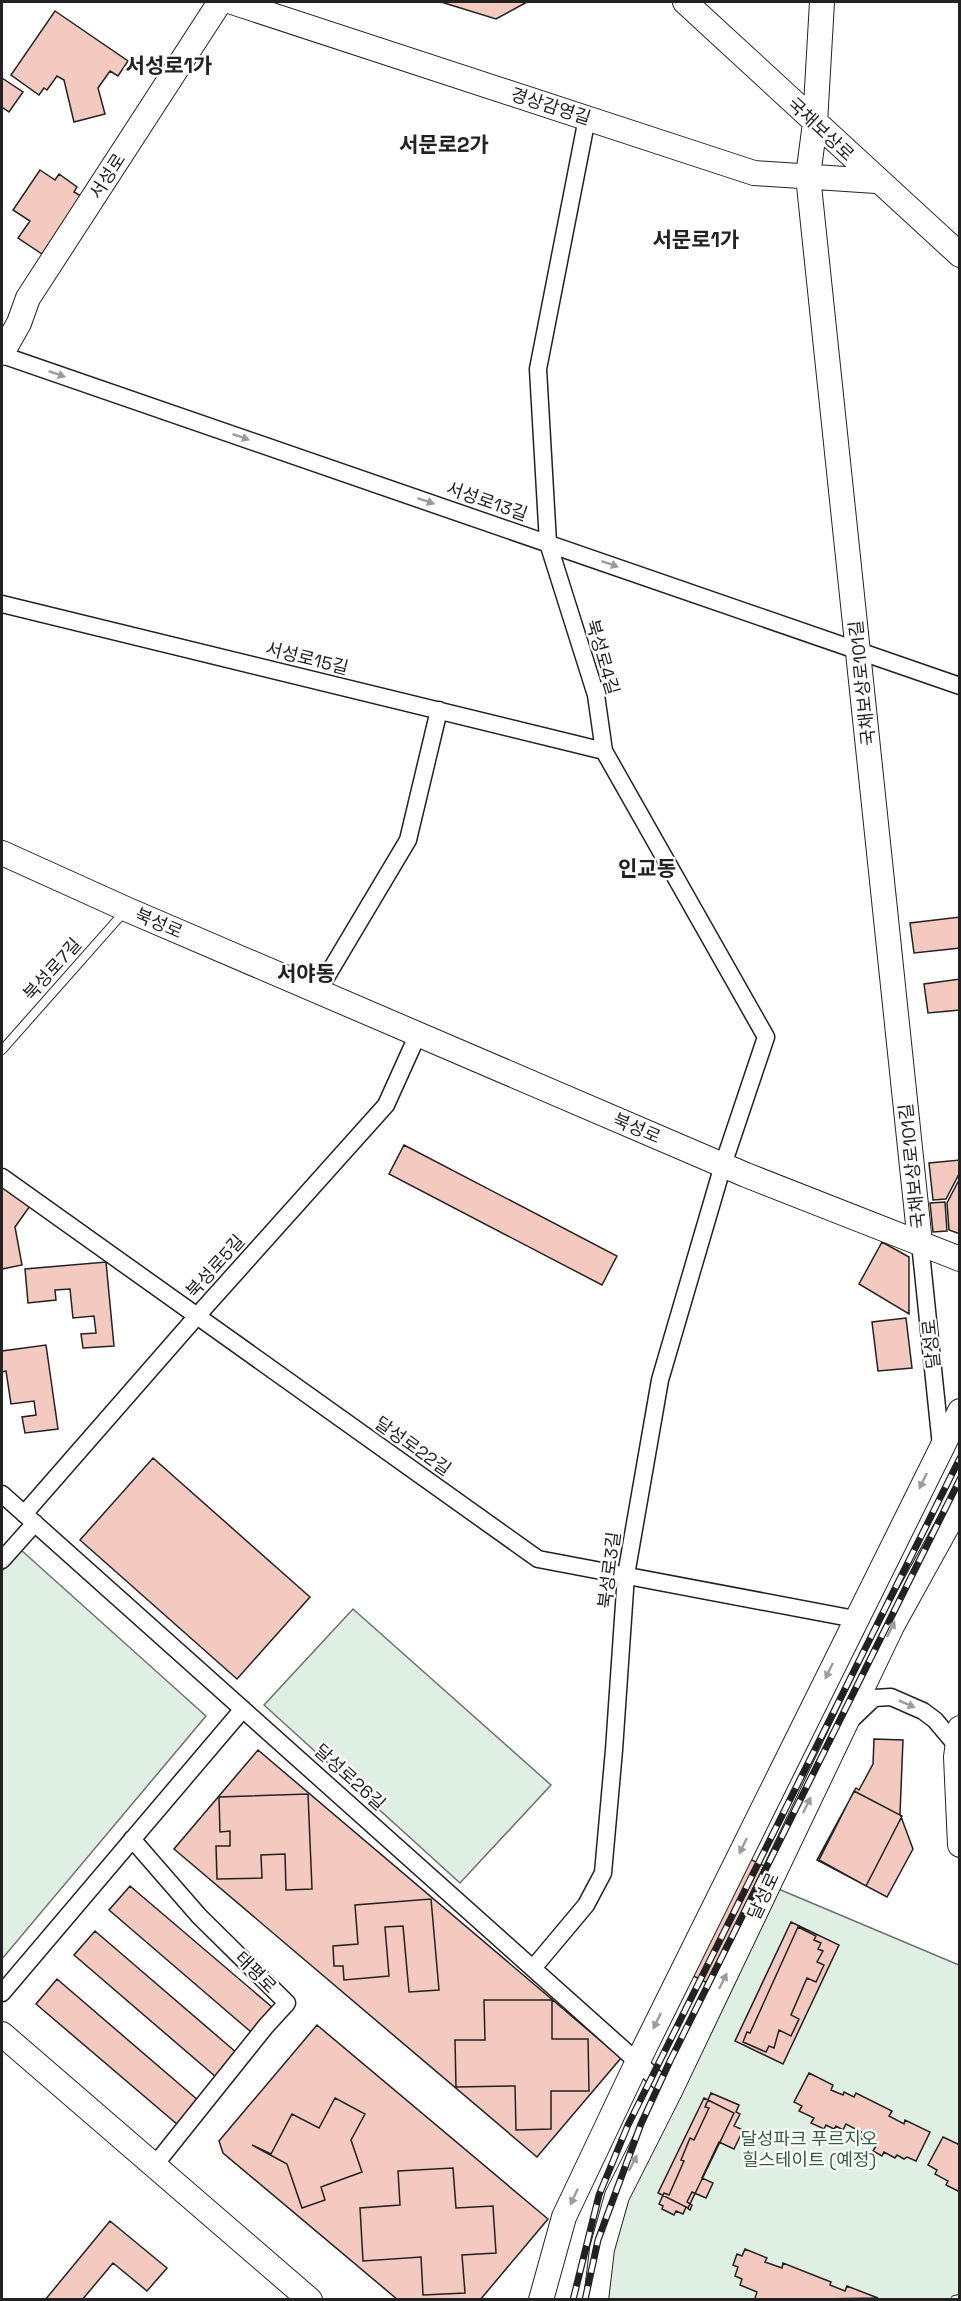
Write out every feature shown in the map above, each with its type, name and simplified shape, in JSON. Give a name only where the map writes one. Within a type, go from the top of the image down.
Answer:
[{"type":"street","name":"서성로","points":[[2,354],[19,323],[28,298],[220,2]]},
{"type":"street","name":"경상감영길","points":[[232,2],[754,173],[876,181]]},
{"type":"street","name":"국채보상로","points":[[685,2],[876,181],[960,255]]},
{"type":"street","name":"국채보상로101길","points":[[822,2],[815,123],[808,176],[920,1243]]},
{"type":"street","name":"북성로4길","points":[[587,118],[538,369],[548,543],[596,695],[604,751],[766,1037],[723,1165]]},
{"type":"street","points":[[2,330],[28,298]]},
{"type":"street","name":"서성로13길","points":[[2,354],[960,686]]},
{"type":"street","name":"서성로15길","points":[[2,604],[604,751]]},
{"type":"street","points":[[318,991],[408,840],[439,710]]},
{"type":"street","name":"북성로","points":[[2,853],[126,909],[723,1165],[960,1259]]},
{"type":"street","name":"북성로5길","points":[[2,1560],[30,1519],[197,1316],[386,1105],[418,1034]]},
{"type":"street","name":"북성로3길","points":[[534,1967],[586,1905],[603,1873],[626,1575],[660,1380],[723,1165]]},
{"type":"street","name":"달성로22길","points":[[2,1177],[538,1559],[855,1619]]},
{"type":"street","name":"달성로","points":[[920,1243],[941,1446]]},
{"type":"street","points":[[541,2300],[564,2217],[855,1619],[960,1411]]},
{"type":"street","name":"달성로26길","points":[[2,1494],[534,1967],[670,2091]]},
{"type":"street","name":"달성로","points":[[596,2300],[602,2249],[617,2196],[670,2091],[892,1626],[960,1503]]},
{"type":"street","points":[[843,1730],[874,1698],[891,1696],[923,1711],[958,1737],[960,1845]]},
{"type":"street","points":[[2,1993],[243,1708]]},
{"type":"street","name":"태평로","points":[[132,1839],[200,1916],[287,2003],[154,2166]]},
{"type":"street","points":[[2,2034],[310,2300]]},
{"type":"street","points":[[531,2300],[551,2261]]},
{"type":"lane","name":"북성로7길","points":[[2,1050],[126,909]]},
{"type":"green space","points":[[21,1550],[206,1716],[2,1959],[2,1571]]},
{"type":"green space","points":[[353,1609],[551,1785],[460,1883],[264,1705]]},
{"type":"green space","name":"달성파크 푸르지오 힐스테이트 (예정)","points":[[769,1885],[959,1965],[959,2299],[596,2300],[602,2249]]},
{"type":"building","points":[[441,2],[527,2],[496,19]]},
{"type":"building","points":[[55,11],[128,61],[118,76],[110,71],[98,88],[105,114],[74,122],[64,80],[57,76],[47,90],[44,88],[39,95],[11,75]]},
{"type":"building","points":[[2,78],[23,92],[9,112],[2,107]]},
{"type":"building","points":[[40,170],[55,180],[59,174],[77,187],[74,192],[81,196],[42,254],[18,238],[30,221],[13,210]]},
{"type":"building","points":[[960,917],[960,948],[914,953],[910,923]]},
{"type":"building","points":[[960,979],[960,1010],[928,1013],[924,984]]},
{"type":"building","points":[[404,1145],[617,1256],[602,1285],[389,1174]]},
{"type":"building","points":[[960,1160],[960,1172],[946,1199],[933,1200],[929,1163]]},
{"type":"building","points":[[960,1178],[960,1234],[949,1230],[947,1203]]},
{"type":"building","points":[[2,1186],[30,1206],[15,1227],[22,1265],[2,1269]]},
{"type":"building","points":[[945,1202],[947,1231],[933,1232],[930,1203]]},
{"type":"building","points":[[882,1242],[909,1257],[909,1314],[859,1284]]},
{"type":"building","points":[[106,1262],[114,1346],[83,1348],[81,1334],[96,1333],[94,1316],[73,1318],[70,1289],[55,1290],[56,1300],[28,1303],[25,1269]]},
{"type":"building","points":[[906,1318],[912,1368],[878,1371],[872,1322]]},
{"type":"building","points":[[46,1345],[58,1429],[25,1433],[22,1417],[36,1415],[34,1401],[11,1404],[6,1371],[2,1372],[2,1351]]},
{"type":"building","points":[[153,1458],[310,1597],[237,1679],[80,1540]]},
{"type":"building","points":[[874,1739],[903,1740],[900,1814],[913,1849],[887,1897],[817,1860],[856,1788],[859,1790],[873,1764]]},
{"type":"building","points":[[258,1750],[621,2058],[537,2157],[174,1849]]},
{"type":"building","points":[[854,1791],[902,1816],[866,1886],[819,1860]]},
{"type":"building","points":[[308,1794],[312,1889],[286,1890],[285,1854],[261,1855],[262,1878],[217,1879],[216,1846],[230,1846],[230,1831],[220,1832],[219,1797]]},
{"type":"building","points":[[737,1853],[775,1871],[709,1984],[682,1970]]},
{"type":"building","points":[[130,1886],[272,2007],[251,2032],[109,1910]]},
{"type":"building","points":[[431,1899],[439,1990],[409,1992],[403,1926],[385,1927],[389,1976],[344,1980],[343,1966],[334,1966],[333,1946],[358,1944],[355,1905]]},
{"type":"building","points":[[791,1922],[839,1945],[783,2064],[735,2041]]},
{"type":"building","points":[[798,1927],[816,1936],[814,1940],[821,1943],[818,1949],[823,1951],[817,1962],[824,1965],[816,1982],[807,1978],[791,2015],[799,2019],[791,2036],[779,2030],[774,2048],[769,2046],[766,2052],[743,2042],[747,2032],[750,2033]]},
{"type":"building","points":[[95,1931],[237,2053],[216,2077],[74,1955]]},
{"type":"building","points":[[57,1979],[199,2101],[178,2125],[36,2004]]},
{"type":"building","points":[[484,2000],[552,2000],[552,2039],[588,2039],[589,2091],[551,2091],[551,2129],[516,2130],[515,2086],[456,2087],[455,2040],[485,2040]]},
{"type":"building","points":[[317,2025],[548,2219],[480,2300],[398,2300],[223,2153],[219,2141]]},
{"type":"building","points":[[809,2073],[833,2085],[831,2090],[843,2095],[844,2092],[854,2097],[856,2093],[892,2111],[889,2116],[904,2124],[905,2120],[930,2132],[916,2161],[897,2155],[895,2158],[884,2152],[882,2156],[873,2151],[876,2146],[860,2138],[863,2133],[846,2124],[843,2130],[836,2126],[834,2129],[826,2125],[824,2129],[811,2123],[814,2118],[799,2111],[802,2106],[794,2102]]},
{"type":"building","points":[[711,2093],[739,2105],[736,2112],[740,2114],[734,2126],[743,2130],[734,2149],[719,2142],[702,2178],[713,2183],[706,2198],[692,2192],[687,2202],[692,2205],[690,2210],[686,2207],[683,2214],[676,2211],[674,2215],[662,2209],[663,2206],[659,2204],[664,2193],[669,2195],[684,2161],[681,2160],[690,2138],[694,2140],[709,2108],[705,2107]]},
{"type":"building","points":[[335,2098],[365,2114],[351,2140],[362,2172],[321,2187],[325,2200],[302,2208],[287,2164],[252,2145],[271,2154],[292,2114],[319,2128]]},
{"type":"building","points":[[704,2098],[734,2113],[688,2208],[658,2193]]},
{"type":"building","points":[[943,2137],[960,2145],[960,2192],[946,2185],[948,2181],[935,2174],[937,2170],[928,2165]]},
{"type":"building","points":[[453,2168],[456,2208],[493,2206],[496,2253],[462,2255],[465,2293],[423,2295],[421,2257],[363,2261],[360,2208],[400,2205],[398,2171]]},
{"type":"building","points":[[110,2221],[167,2268],[147,2291],[113,2263],[82,2300],[45,2300]]},
{"type":"building","points":[[745,2249],[767,2258],[765,2262],[782,2268],[783,2263],[831,2282],[830,2285],[845,2291],[847,2286],[878,2298],[759,2300],[755,2298],[757,2292],[740,2285],[742,2279],[735,2276],[738,2267],[733,2265],[737,2254],[742,2256]]},
{"type":"railway","points":[[573,2300],[599,2195],[628,2125],[960,1458]]},
{"type":"railway","points":[[585,2300],[598,2240],[641,2124],[670,2061],[960,1479]]},
{"type":"district","name":"서성로1가","points":[[169,65]]},
{"type":"district","name":"서문로2가","points":[[444,144]]},
{"type":"district","name":"서문로1가","points":[[696,239]]},
{"type":"district","name":"인교동","points":[[647,868]]},
{"type":"district","name":"서야동","points":[[306,973]]}]
